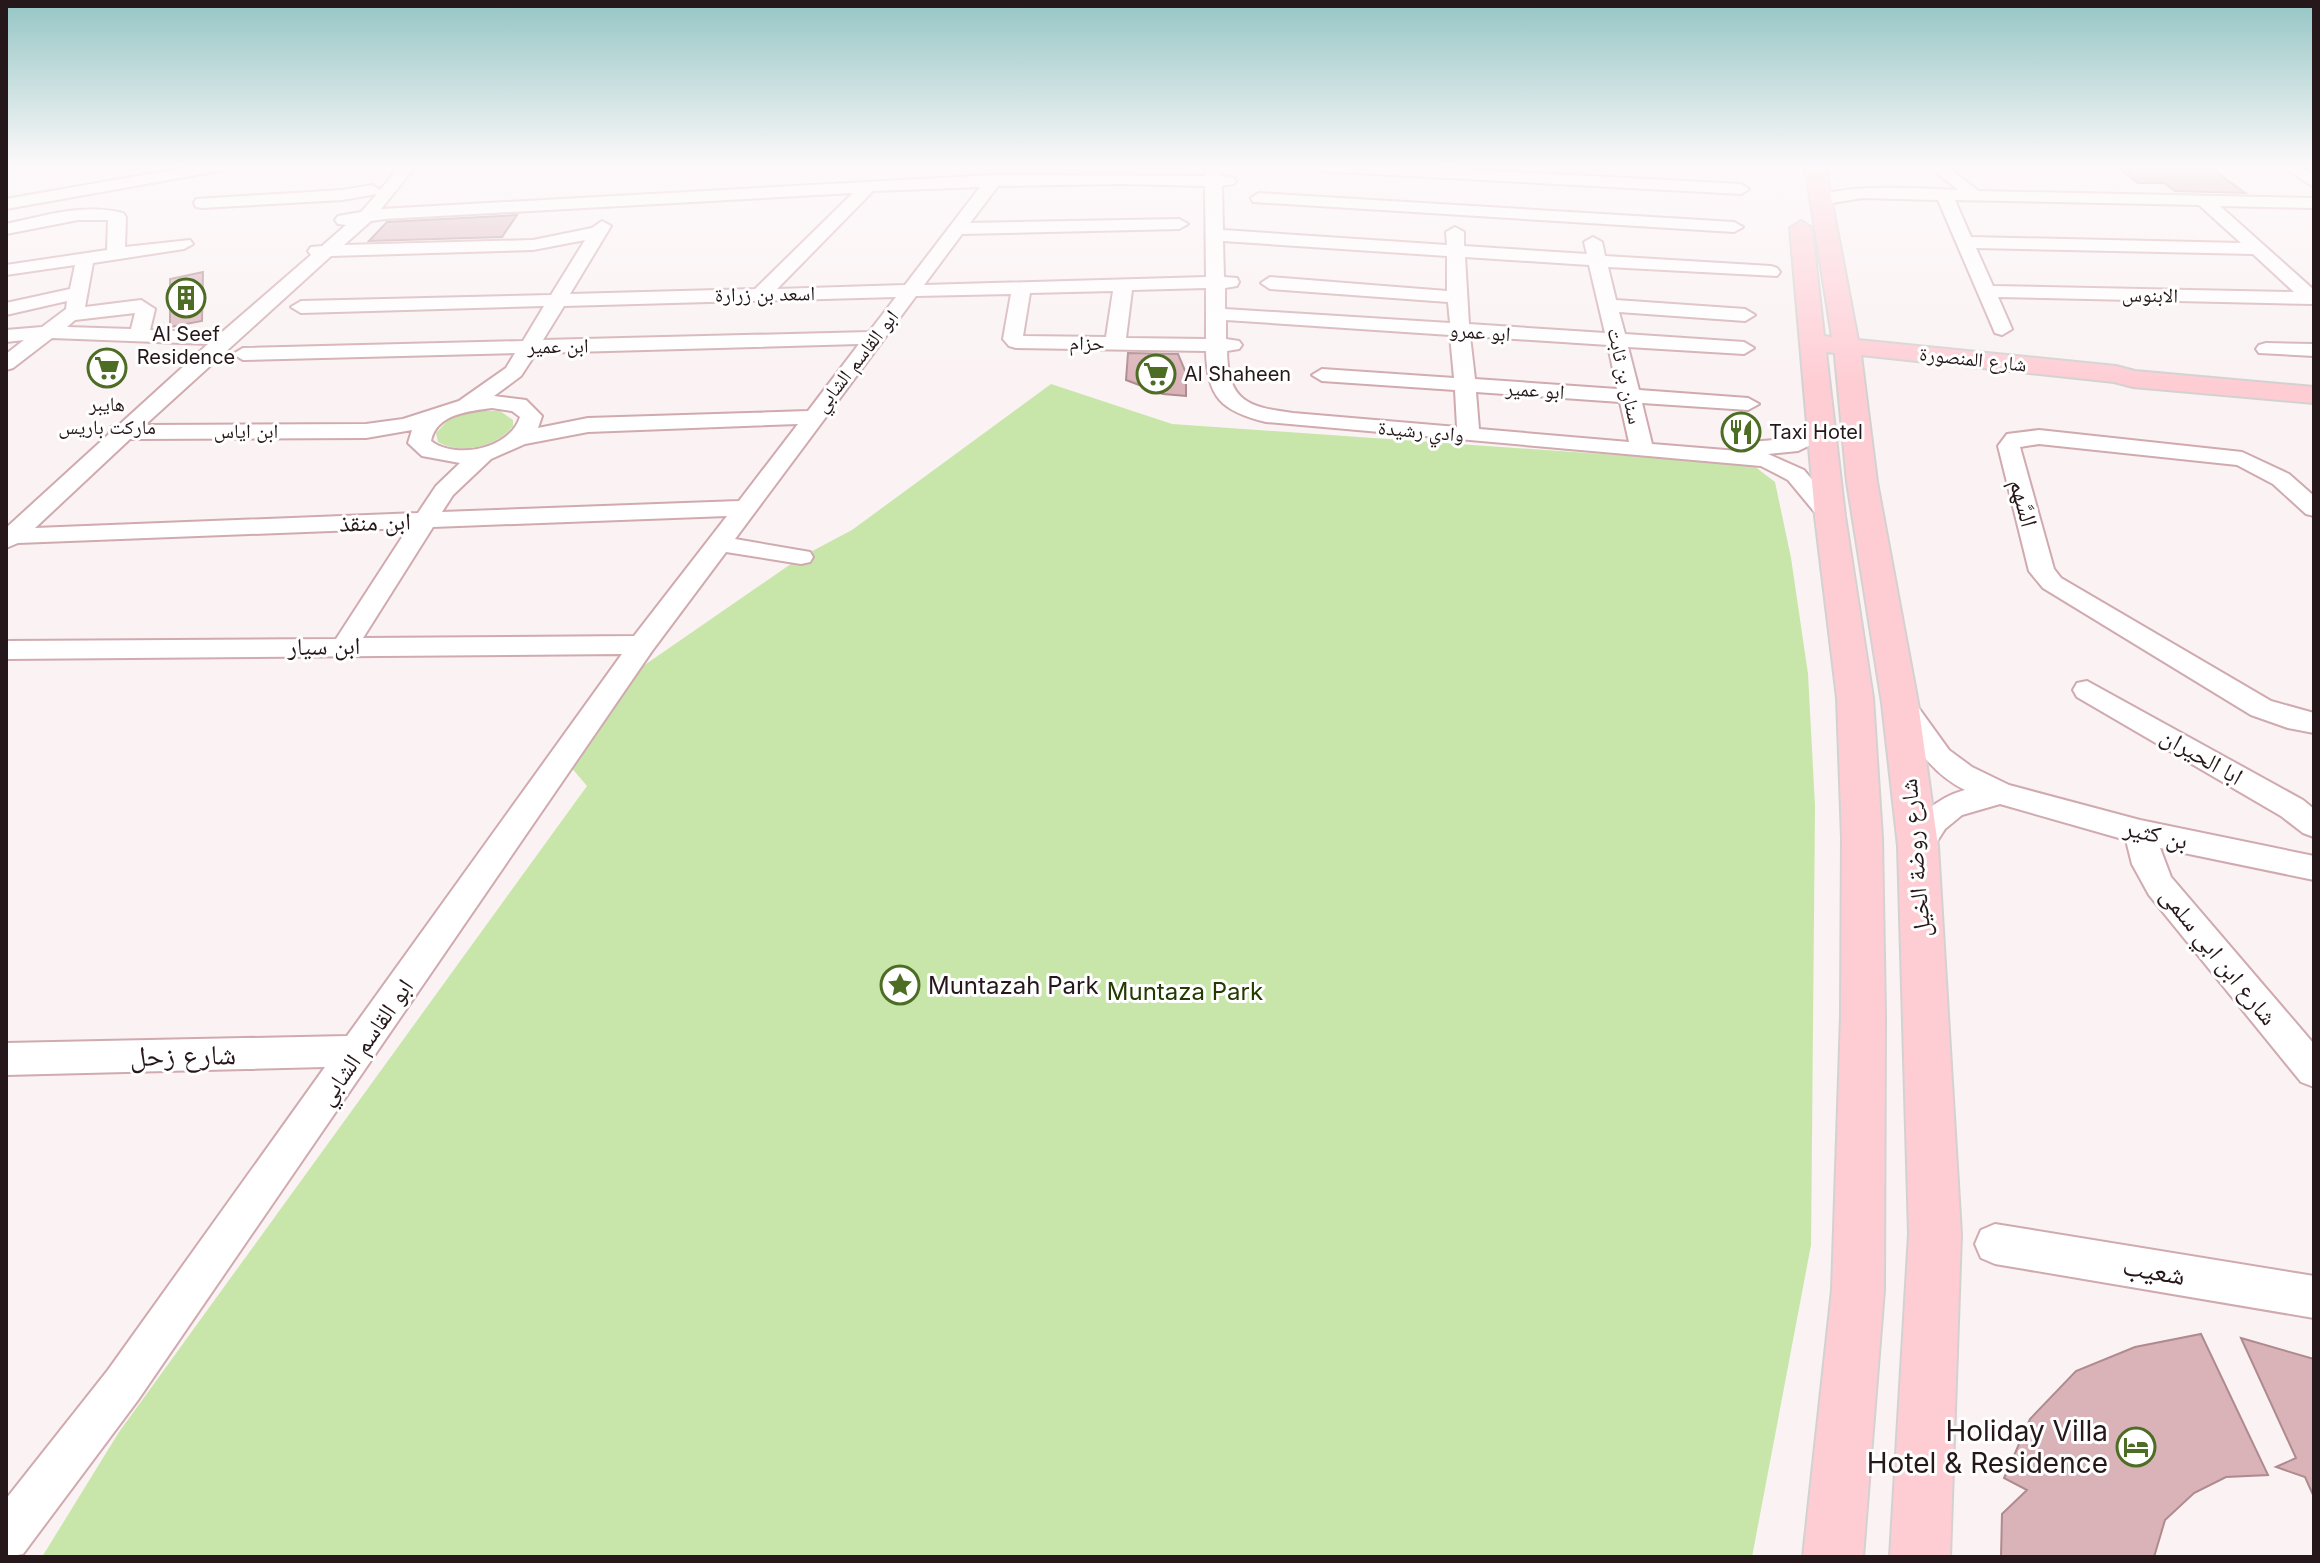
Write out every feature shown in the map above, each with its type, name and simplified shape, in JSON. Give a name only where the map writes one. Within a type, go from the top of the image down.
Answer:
[{"type":"main road","name":"شارع روضة الخيل","points":[[1805,239],[1830,350],[1854,400],[1862,482],[1900,703],[1918,846],[1935,1234],[1920,1557]]},
{"type":"main road","name":"شارع روضة الخيل","points":[[1828,239],[1841,319],[1830,350],[1821,431],[1855,698],[1862,838],[1863,1016],[1858,1290],[1833,1557]]},
{"type":"main road","points":[[1841,319],[1872,340],[1931,360]]},
{"type":"main road","name":"شارع المنصورة","points":[[1830,350],[2104,380],[2133,379],[2314,395]]},
{"type":"main road","points":[[1854,400],[1866,376],[1878,368],[1931,360]]},
{"type":"street","points":[[116,239],[116,254]]},
{"type":"street","points":[[6,270],[116,254],[162,239]]},
{"type":"street","points":[[317,251],[328,239]]},
{"type":"street","points":[[7,534],[219,339],[334,239]]},
{"type":"street","points":[[533,245],[554,239]]},
{"type":"street","points":[[467,405],[514,372],[526,347],[593,239]]},
{"type":"street","points":[[761,294],[816,239]]},
{"type":"street","name":"ابو القاسم الشابي","points":[[6,1537],[123,1385],[642,645],[949,239]]},
{"type":"street","name":"وادي رشيدة","points":[[1223,239],[1224,345],[1218,384],[1230,400],[1244,408],[1306,421],[1640,443],[1780,448],[1821,431]]},
{"type":"street","points":[[1280,239],[1771,272]]},
{"type":"street","points":[[1456,239],[1457,297],[1468,430]]},
{"type":"street","name":"سنان بن ثابت","points":[[1592,239],[1640,443]]},
{"type":"street","points":[[1962,239],[2002,329]]},
{"type":"street","points":[[2246,239],[2313,298]]},
{"type":"street","points":[[1963,242],[2257,249]]},
{"type":"street","points":[[317,251],[533,245],[567,250],[582,256]]},
{"type":"street","points":[[71,315],[85,259]]},
{"type":"street","name":"اسعد بن زرارة","points":[[301,307],[1222,282]]},
{"type":"street","points":[[1270,283],[1457,297]]},
{"type":"street","points":[[1115,344],[1123,285]]},
{"type":"street","name":"حزام","points":[[1022,287],[1014,341],[1224,345]]},
{"type":"street","name":"الابنوس","points":[[1986,291],[2313,298]]},
{"type":"street","points":[[6,309],[78,293]]},
{"type":"street","name":"سنان بن ثابت","points":[[1608,305],[1745,315]]},
{"type":"street","points":[[6,364],[71,315],[141,306],[145,309],[139,336]]},
{"type":"street","name":"ابو عمرو","points":[[1224,314],[1744,348]]},
{"type":"street","points":[[6,336],[49,332],[219,339]]},
{"type":"street","name":"ابن عمير","points":[[243,354],[873,338]]},
{"type":"street","points":[[2266,349],[2314,350]]},
{"type":"street","points":[[514,372],[529,427],[518,439]]},
{"type":"street","name":"ابو عمير","points":[[1322,375],[1748,404]]},
{"type":"street","points":[[467,405],[499,402],[588,425]]},
{"type":"street","name":"ابن اياس","points":[[116,432],[366,431],[405,425],[467,405]]},
{"type":"street","points":[[419,443],[425,426],[443,414]]},
{"type":"street","points":[[345,645],[444,491],[483,454],[518,439],[588,425],[813,417]]},
{"type":"street","name":"ابن اياس","points":[[366,431],[419,443],[424,450],[442,456]]},
{"type":"street","name":"السَّهم","points":[[2314,509],[2281,479],[2242,459],[2039,437],[2015,439],[2009,446],[2042,571],[2052,583],[2261,708],[2298,721],[2314,723]]},
{"type":"street","name":"وادي رشيدة","points":[[1640,443],[1766,460],[1796,475],[1830,516]]},
{"type":"street","points":[[444,491],[442,456],[483,454]]},
{"type":"street","name":"ابن منقذ","points":[[7,534],[743,508]]},
{"type":"street","points":[[718,543],[801,557]]},
{"type":"street","name":"ابن سيار","points":[[6,650],[642,645]]},
{"type":"street","name":"ابا الحيران","points":[[2087,690],[2292,808],[2314,825]]},
{"type":"street","name":"بن كثير","points":[[1900,703],[1939,757],[1961,775],[2000,793],[2140,832],[2314,868]]},
{"type":"street","name":"بن كثير","points":[[1918,846],[1939,813],[1967,799],[2000,793]]},
{"type":"street","name":"شارع ابن ابي سلمى","points":[[2140,832],[2148,864],[2160,886],[2314,1071]]},
{"type":"street","name":"شارع زحل","points":[[6,1059],[359,1051]]},
{"type":"street","name":"شعيب","points":[[1995,1244],[2314,1297]]},
{"type":"green space","name":"Muntaza Park","points":[[1051,384],[1172,424],[1717,462],[1723,459],[1754,466],[1775,482],[1791,558],[1808,674],[1815,806],[1811,1245],[1752,1557],[42,1557],[119,1432],[587,786],[570,766],[633,673],[801,557],[852,530]]},
{"type":"green space","points":[[475,411],[500,411],[513,420],[513,426],[498,439],[478,447],[457,448],[438,442],[436,433],[449,419]]},
{"type":"building","points":[[371,239],[437,239],[369,241]]},
{"type":"building","name":"Al Seef Residence","points":[[203,272],[202,321],[170,327],[170,279]]},
{"type":"building","name":"Al Shaheen","points":[[1128,353],[1178,354],[1186,373],[1186,396],[1163,394],[1126,380]]},
{"type":"building","name":"Holiday Villa Hotel & Residence","points":[[2201,1334],[2268,1475],[2226,1477],[2194,1493],[2165,1520],[2154,1557],[2001,1557],[2002,1514],[2027,1490],[2004,1478],[2030,1419],[2076,1371],[2135,1347]]},
{"type":"building","points":[[2241,1338],[2314,1359],[2314,1497],[2305,1477],[2276,1467],[2296,1458]]},
{"type":"place","name":"Al Seef Residence","points":[[186,298]]},
{"type":"place","name":"هايبر ماركت باريس","points":[[107,368]]},
{"type":"place","name":"Al Shaheen","points":[[1156,374]]},
{"type":"place","name":"Taxi Hotel","points":[[1741,432]]},
{"type":"place","name":"Muntazah Park","points":[[900,985]]},
{"type":"place","name":"Holiday Villa Hotel & Residence","points":[[2136,1447]]}]
